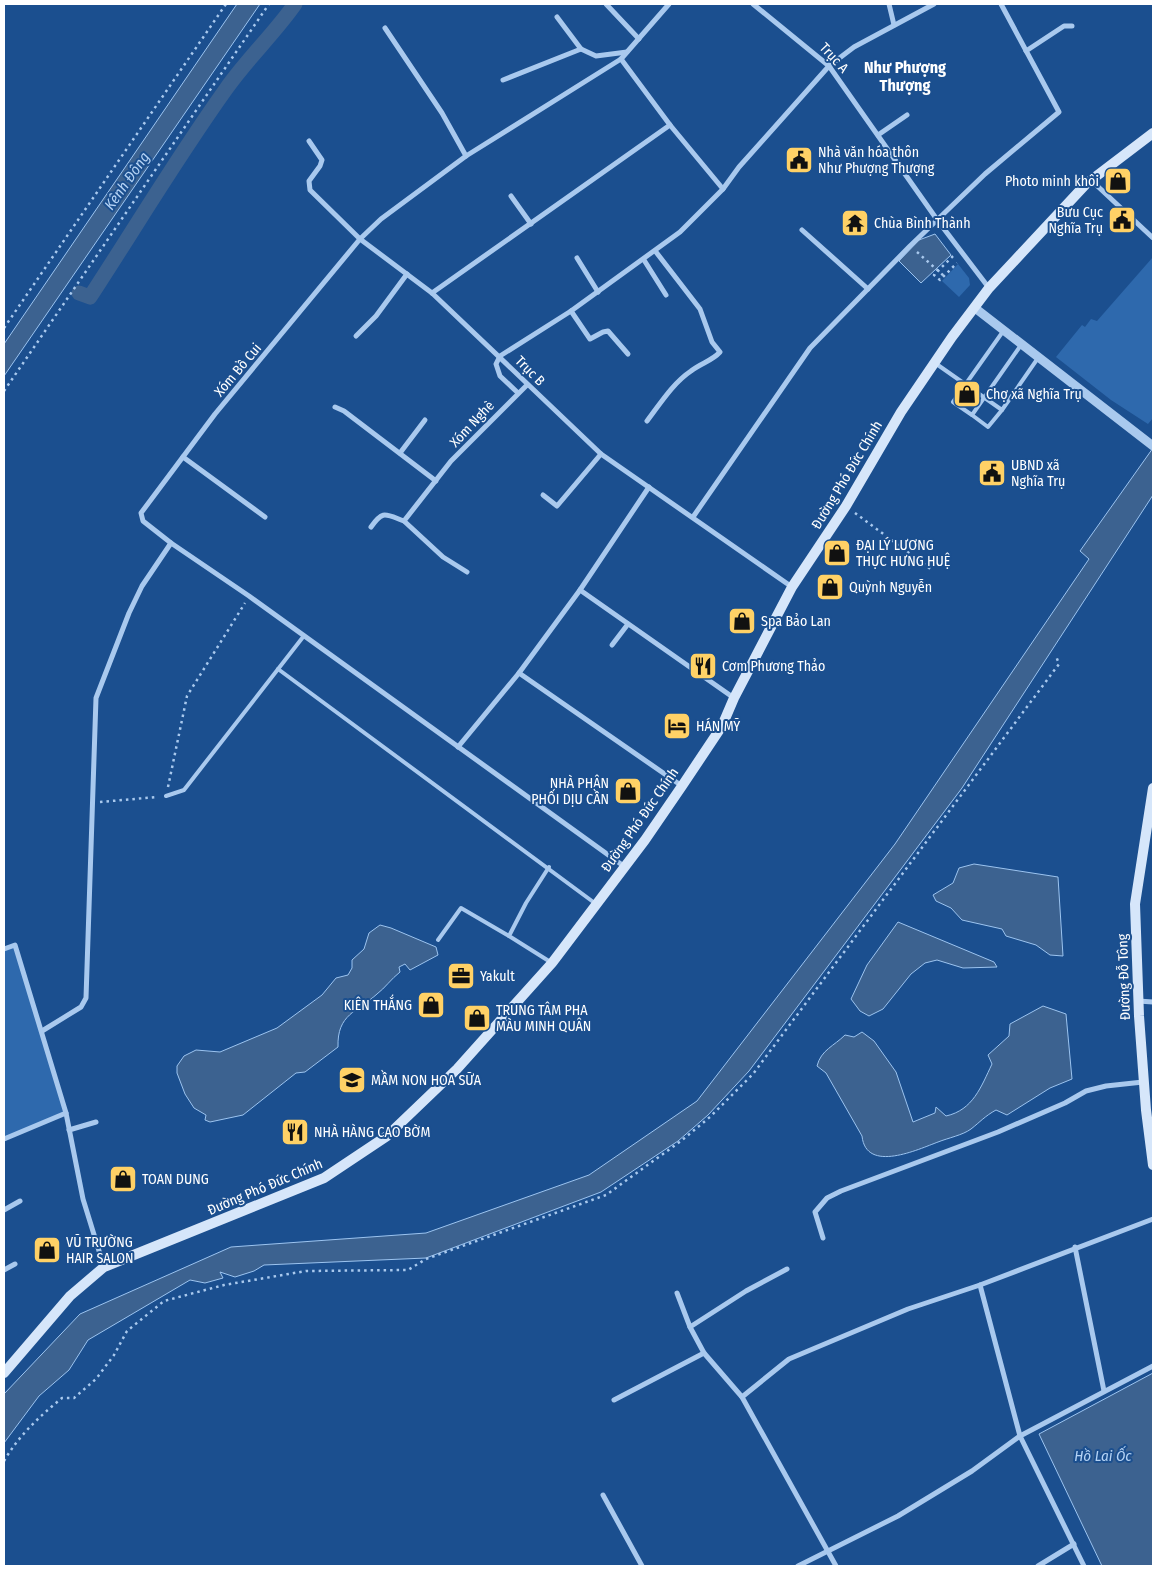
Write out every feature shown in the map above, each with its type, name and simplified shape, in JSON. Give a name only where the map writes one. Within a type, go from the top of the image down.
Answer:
[{"type":"main road","name":"Đường Phó Đức Chính","points":[[4,1373],[70,1296],[104,1267],[324,1178],[387,1136],[457,1069],[552,963],[625,867],[682,786],[722,726],[734,698],[792,588],[846,506],[901,412],[989,288],[1086,184],[1153,132]]},
{"type":"main road","name":"Đường Đỗ Tông","points":[[1153,788],[1135,904],[1138,1000],[1144,1082],[1150,1110],[1153,1165]]},
{"type":"street","points":[[606,4],[639,40]]},
{"type":"street","name":"Xóm Bồ Cui","points":[[171,543],[143,521],[141,513],[147,502],[360,239],[381,219],[466,156],[621,59],[669,4]]},
{"type":"street","name":"Trục A","points":[[753,4],[830,66],[938,220],[989,288]]},
{"type":"street","points":[[889,4],[894,25]]},
{"type":"street","points":[[517,392],[500,376],[496,364],[500,356],[571,311],[656,252],[680,232],[724,189],[740,167],[830,66],[854,46],[934,4]]},
{"type":"street","points":[[693,517],[810,348],[985,174],[1059,112],[1001,4]]},
{"type":"street","points":[[557,17],[581,49],[596,56],[628,52]]},
{"type":"street","points":[[1026,51],[1064,26],[1072,26]]},
{"type":"street","points":[[385,28],[442,113],[466,156]]},
{"type":"street","points":[[503,80],[581,49]]},
{"type":"street","points":[[621,59],[670,126],[724,189]]},
{"type":"street","points":[[878,135],[907,115]]},
{"type":"street","points":[[432,293],[670,126]]},
{"type":"street","name":"Trục B","points":[[309,141],[322,160],[309,181],[310,190],[360,239],[432,293],[601,454],[792,588]]},
{"type":"street","points":[[1092,181],[1153,238]]},
{"type":"street","points":[[511,196],[531,224]]},
{"type":"street","points":[[802,230],[868,289]]},
{"type":"street","points":[[647,421],[679,381],[690,371],[713,360],[720,352],[712,342],[700,309],[656,252]]},
{"type":"street","points":[[577,258],[598,292]]},
{"type":"street","points":[[644,260],[666,295]]},
{"type":"street","points":[[356,336],[376,316],[407,274]]},
{"type":"street","points":[[975,308],[1150,443]]},
{"type":"street","points":[[571,311],[590,339],[608,331],[628,354]]},
{"type":"street","name":"Xóm Nghè","points":[[404,521],[436,481],[517,392],[527,385]]},
{"type":"street","points":[[335,407],[344,411],[436,481]]},
{"type":"street","points":[[400,453],[426,420]]},
{"type":"street","points":[[543,495],[557,506],[601,454]]},
{"type":"street","points":[[183,457],[265,517]]},
{"type":"street","points":[[458,747],[519,673],[580,590],[649,487]]},
{"type":"street","points":[[371,527],[381,514],[404,521],[443,557],[467,572]]},
{"type":"street","points":[[42,1031],[81,1007],[86,998],[96,698],[129,613],[142,586],[171,543],[249,596],[303,637],[625,867]]},
{"type":"street","points":[[580,590],[734,698]]},
{"type":"street","points":[[612,645],[628,624]]},
{"type":"street","points":[[519,673],[682,786]]},
{"type":"street","points":[[4,949],[15,945],[66,1113],[83,1199],[104,1267]]},
{"type":"street","points":[[1138,1000],[1153,1002]]},
{"type":"street","points":[[824,1238],[815,1212],[827,1198],[841,1191],[998,1132],[1065,1103],[1086,1091],[1106,1086],[1144,1082]]},
{"type":"street","points":[[4,1139],[66,1113]]},
{"type":"street","points":[[69,1130],[96,1122]]},
{"type":"street","points":[[4,1210],[20,1201]]},
{"type":"street","points":[[742,1397],[789,1359],[908,1309],[980,1285],[1075,1247],[1153,1219]]},
{"type":"street","points":[[1075,1247],[1104,1391]]},
{"type":"street","points":[[4,1270],[15,1264]]},
{"type":"street","points":[[690,1327],[746,1291],[787,1269]]},
{"type":"street","points":[[980,1285],[1020,1436],[1084,1566]]},
{"type":"street","points":[[676,1293],[690,1327],[704,1353],[742,1397],[830,1551],[836,1566]]},
{"type":"street","points":[[614,1400],[704,1353]]},
{"type":"street","points":[[798,1566],[898,1516],[972,1471],[1020,1436],[1153,1366]]},
{"type":"street","points":[[603,1495],[642,1566]]},
{"type":"street","points":[[1038,1566],[1074,1544]]},
{"type":"lane","points":[[1004,330],[953,402],[988,427],[1039,357]]},
{"type":"lane","points":[[972,415],[1022,344]]},
{"type":"lane","points":[[935,362],[1002,410]]},
{"type":"lane","points":[[166,796],[184,790],[303,637]]},
{"type":"lane","points":[[278,669],[597,904]]},
{"type":"lane","points":[[510,936],[526,903],[549,867]]},
{"type":"lane","points":[[438,940],[461,908],[552,963]]},
{"type":"path","points":[[4,328],[226,4]]},
{"type":"path","points":[[4,391],[82,280],[269,4]]},
{"type":"path","points":[[912,247],[937,270]]},
{"type":"path","points":[[960,250],[937,270],[934,275],[940,280],[964,256]]},
{"type":"path","points":[[945,264],[950,269]]},
{"type":"path","points":[[846,506],[932,570]]},
{"type":"path","points":[[94,803],[166,796],[187,696],[249,596]]},
{"type":"path","points":[[4,1461],[17,1441],[39,1418],[62,1398],[74,1398],[96,1379],[114,1354],[127,1331],[164,1301],[224,1285],[306,1271],[408,1270],[426,1259],[606,1195],[681,1141],[710,1117],[753,1074],[1059,664],[1056,656]]},
{"type":"shaded area","points":[[1153,257],[1153,418],[1148,424],[1111,400],[1056,357],[1082,325],[1085,327],[1091,319],[1097,321]]},
{"type":"shaded area","points":[[958,264],[969,278],[970,285],[959,297],[942,281]]},
{"type":"shaded area","points":[[15,945],[66,1113],[4,1139],[4,949]]},
{"type":"water","name":"Kênh Đông","points":[[237,4],[260,4],[4,376],[4,344]]},
{"type":"water","points":[[935,234],[951,255],[921,283],[899,261],[919,240]]},
{"type":"water","points":[[1153,448],[1153,495],[962,788],[749,1071],[708,1115],[678,1141],[601,1192],[426,1258],[264,1265],[254,1271],[235,1277],[220,1272],[223,1278],[205,1283],[190,1280],[88,1340],[69,1370],[39,1396],[4,1443],[4,1394],[80,1314],[231,1247],[426,1233],[589,1175],[697,1101],[895,844],[1089,559],[1080,551]]},
{"type":"water","points":[[974,864],[1058,877],[1063,956],[1050,955],[1036,945],[1006,936],[1002,929],[962,920],[951,908],[936,901],[933,895],[953,883],[959,868]]},
{"type":"water","points":[[898,922],[994,962],[997,967],[963,968],[937,960],[925,963],[911,974],[883,1009],[869,1016],[860,1011],[851,999],[867,965]]},
{"type":"water","points":[[380,925],[436,947],[438,955],[410,970],[405,964],[399,967],[400,972],[383,989],[345,1020],[341,1027],[338,1047],[305,1072],[296,1073],[243,1115],[210,1122],[205,1120],[206,1115],[194,1108],[185,1094],[177,1073],[177,1066],[184,1056],[196,1050],[220,1052],[277,1028],[322,995],[336,978],[348,975],[352,968],[352,960],[364,949],[369,933]]},
{"type":"water","points":[[1043,1006],[1066,1014],[1072,1079],[1050,1088],[1007,1115],[996,1110],[964,1133],[907,1153],[894,1156],[873,1154],[866,1147],[862,1136],[826,1073],[817,1066],[825,1052],[845,1035],[854,1037],[862,1032],[874,1041],[896,1072],[913,1122],[935,1113],[936,1107],[946,1116],[963,1109],[975,1096],[992,1064],[988,1055],[1009,1036],[1010,1024]]},
{"type":"water","name":"Hồ Lai Ốc","points":[[1153,1373],[1153,1566],[1102,1566],[1039,1434]]},
{"type":"waterway","points":[[79,293],[90,297],[208,114],[234,78],[295,4]]},
{"type":"place","name":"Nhà văn hóa thôn Như Phượng Thượng","points":[[799,160]]},
{"type":"place","name":"Photo minh khôi","points":[[1118,181]]},
{"type":"place","name":"Bưu Cục Nghĩa Trụ","points":[[1122,220]]},
{"type":"place","name":"Chùa Bình Thành","points":[[855,223]]},
{"type":"place","name":"Chợ xã Nghĩa Trụ","points":[[967,394]]},
{"type":"place","name":"UBND xã Nghĩa Trụ","points":[[992,473]]},
{"type":"place","name":"ĐẠI LÝ LƯƠNG THỰC HƯNG HUỆ","points":[[837,553]]},
{"type":"place","name":"Quỳnh Nguyễn","points":[[830,587]]},
{"type":"place","name":"Spa Bảo Lan","points":[[742,621]]},
{"type":"place","name":"Cơm Phương Thảo","points":[[703,666]]},
{"type":"place","name":"HÁN MỸ","points":[[677,726]]},
{"type":"place","name":"NHÀ PHÂN PHỐI DỊU CẦN","points":[[628,791]]},
{"type":"place","name":"Yakult","points":[[461,976]]},
{"type":"place","name":"KIÊN THẮNG","points":[[431,1005]]},
{"type":"place","name":"TRUNG TÂM PHA MÀU MINH QUÂN","points":[[477,1018]]},
{"type":"place","name":"MẦM NON HOA SỮA","points":[[352,1080]]},
{"type":"place","name":"NHÀ HÀNG CAO BỜM","points":[[295,1132]]},
{"type":"place","name":"TOAN DUNG","points":[[123,1179]]},
{"type":"place","name":"VŨ TRƯỜNG HAIR SALON","points":[[47,1250]]},
{"type":"district","name":"Như Phượng Thượng","points":[[905,76]]}]
